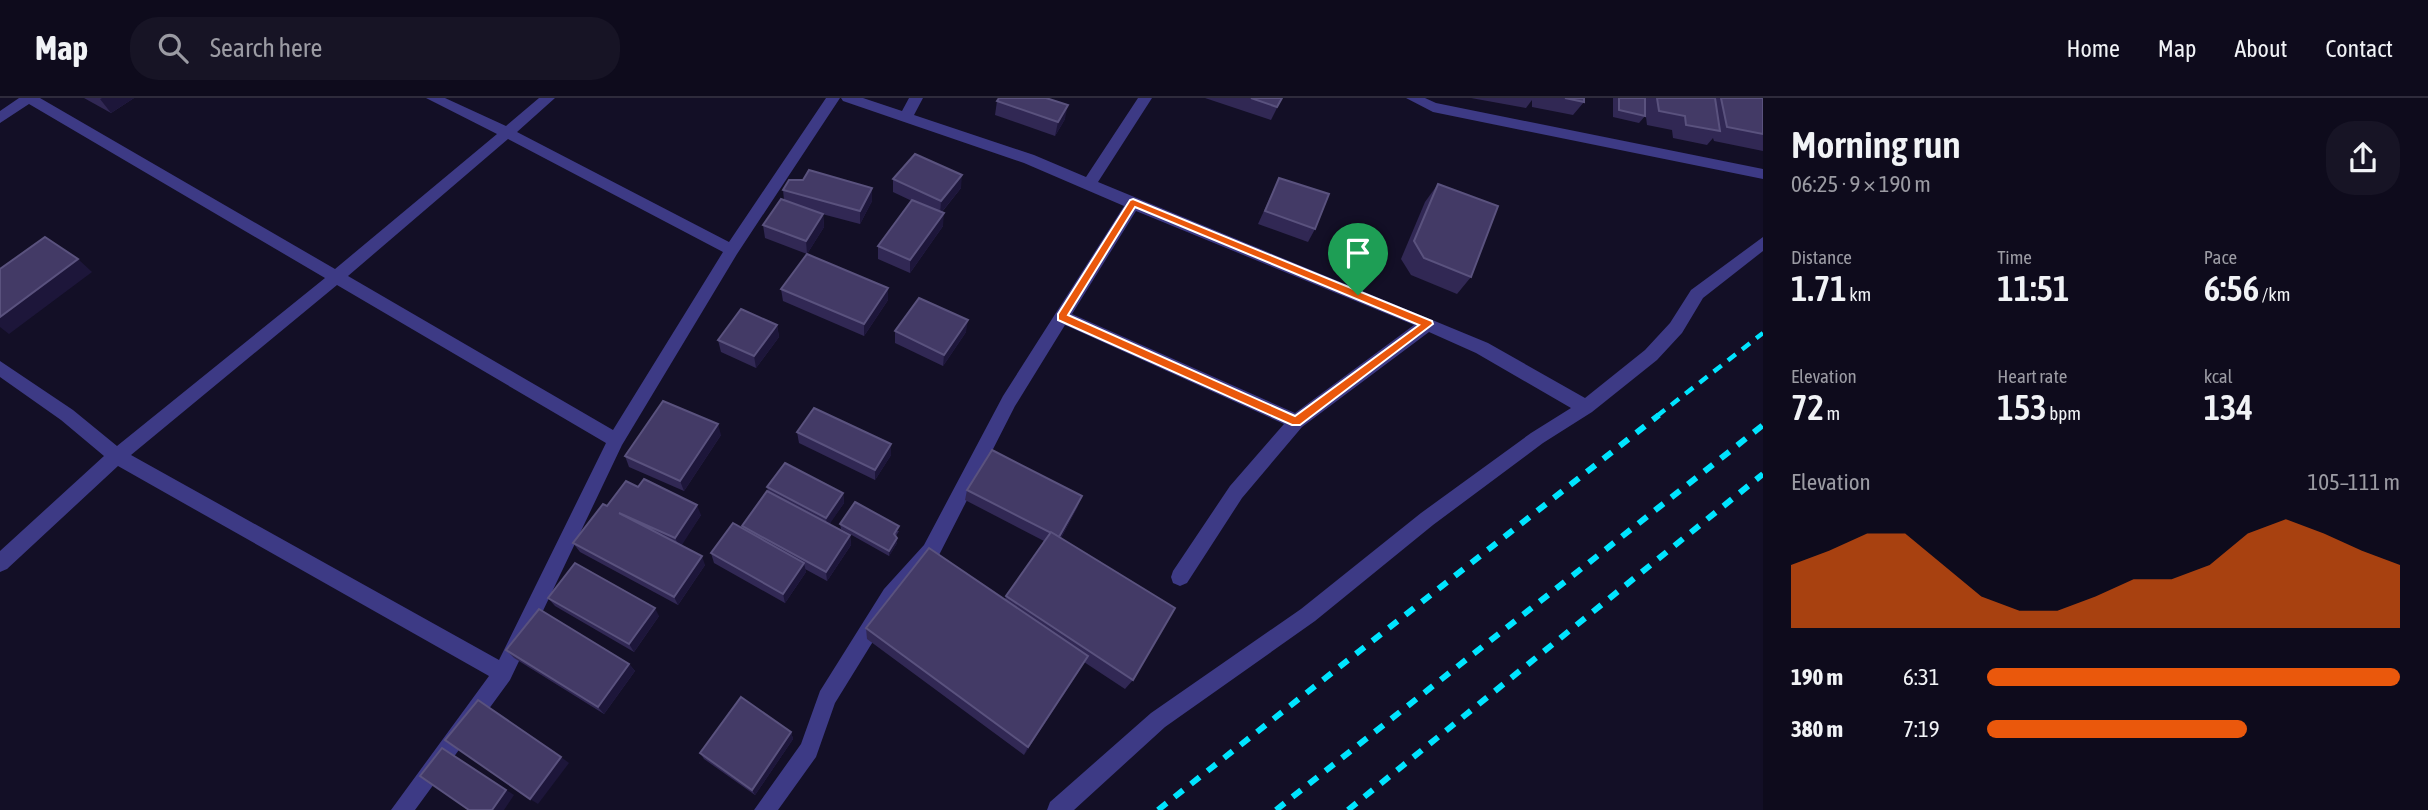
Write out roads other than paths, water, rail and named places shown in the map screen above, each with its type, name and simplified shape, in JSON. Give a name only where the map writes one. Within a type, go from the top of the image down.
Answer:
[{"type":"street","points":[[0,118],[29,98],[616,440]]},
{"type":"street","points":[[433,98],[508,132],[732,250]]},
{"type":"street","points":[[0,563],[117,456],[336,277],[548,98]]},
{"type":"street","points":[[402,810],[503,673],[616,440],[732,250],[833,98]]},
{"type":"street","points":[[848,98],[906,116],[1090,183],[1428,324],[1482,348],[1586,407]]},
{"type":"street","points":[[906,116],[916,98]]},
{"type":"street","points":[[1090,183],[1145,98]]},
{"type":"street","points":[[1413,98],[1433,107],[1763,174]]},
{"type":"street","points":[[765,810],[808,750],[827,698],[891,595],[931,551],[996,424],[1046,338],[1133,203]]},
{"type":"street","points":[[1058,810],[1158,720],[1308,615],[1427,519],[1537,438],[1586,407],[1651,355],[1676,328],[1697,294],[1763,243]]},
{"type":"street","points":[[1062,317],[1296,422]]},
{"type":"street","points":[[1180,578],[1236,492],[1296,422],[1428,324]]},
{"type":"street","points":[[0,368],[67,415],[117,456],[503,673]]},
{"type":"railway","points":[[1657,416],[1763,333]]},
{"type":"railway","points":[[1158,810],[1659,415]]},
{"type":"railway","points":[[1276,810],[1763,425]]},
{"type":"railway","points":[[1348,810],[1763,474]]}]
